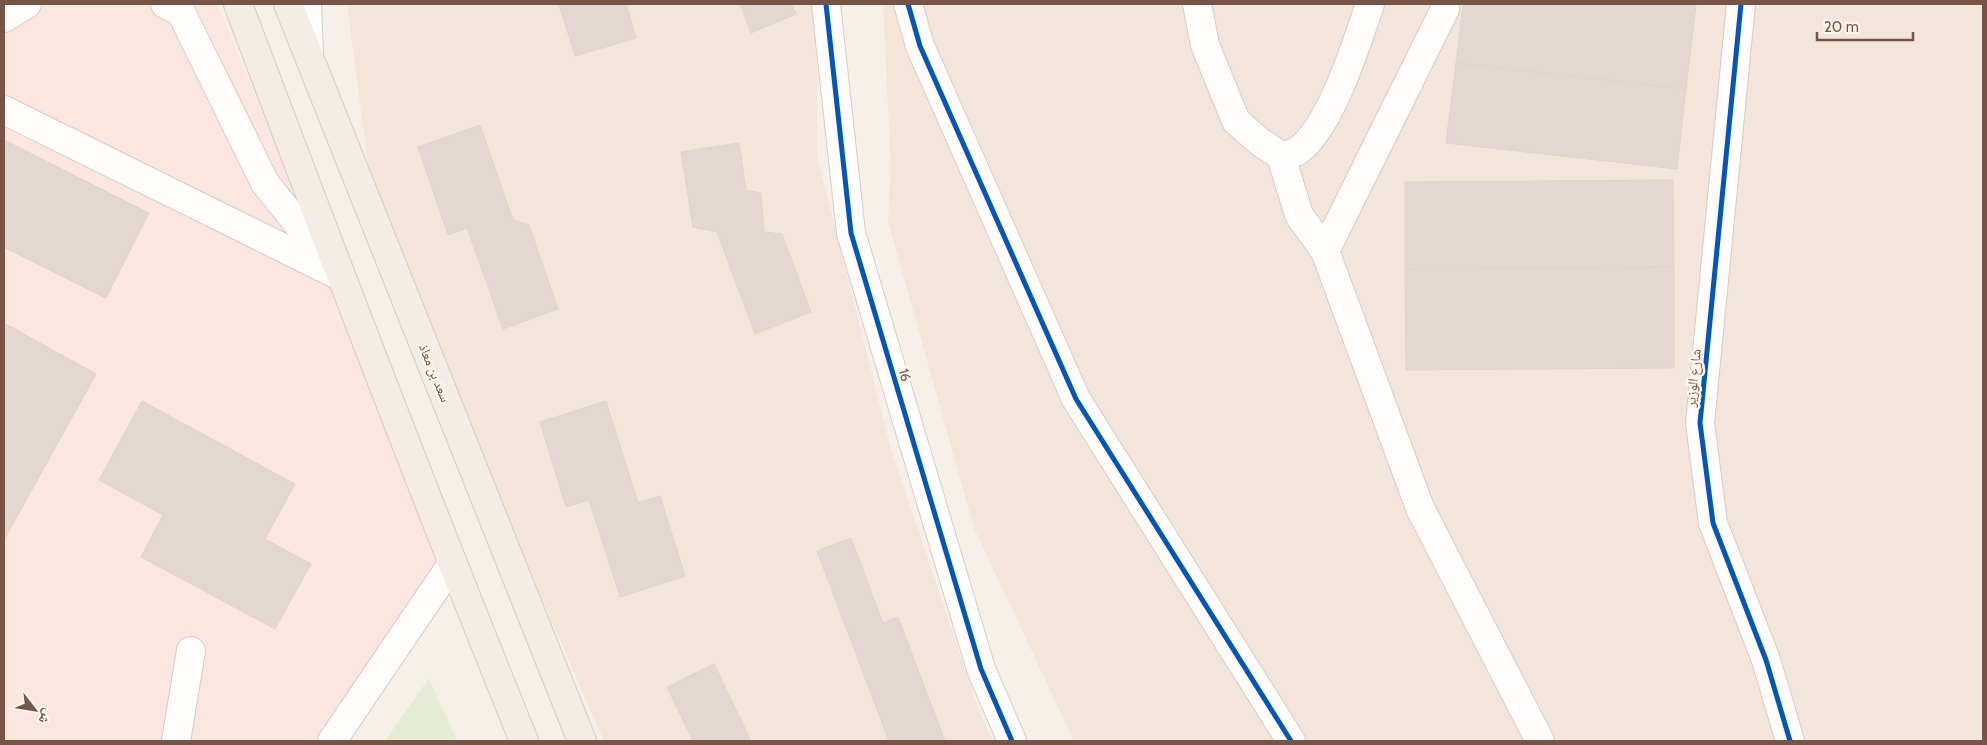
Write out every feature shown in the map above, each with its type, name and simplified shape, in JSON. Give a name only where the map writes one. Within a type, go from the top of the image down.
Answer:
[{"type":"main road","points":[[238,4],[340,276],[452,564],[524,741]]},
{"type":"main road","name":"سعد بن معاذ","points":[[288,4],[309,61],[582,741]]},
{"type":"street","points":[[4,18],[27,4]]},
{"type":"street","points":[[165,4],[181,12],[265,183],[340,276]]},
{"type":"street","points":[[307,4],[309,61]]},
{"type":"street","name":"16","points":[[826,4],[851,234],[980,669],[1012,741]]},
{"type":"street","points":[[908,4],[920,46],[1076,400],[1290,741]]},
{"type":"street","points":[[1198,4],[1205,45],[1236,121],[1260,142],[1281,156],[1299,215],[1325,251],[1420,508],[1540,741]]},
{"type":"street","points":[[1281,156],[1295,153],[1310,139],[1328,114],[1370,4]]},
{"type":"street","name":"شارع الوزير","points":[[1741,4],[1700,423],[1713,523],[1766,660],[1790,741]]},
{"type":"street","points":[[1325,251],[1445,9]]},
{"type":"street","points":[[4,110],[340,276]]},
{"type":"street","points":[[332,741],[452,564]]},
{"type":"street","points":[[176,741],[191,651]]},
{"type":"shaded area","points":[[4,4],[217,4],[333,284],[440,564],[318,741],[4,741]]},
{"type":"shaded area","points":[[347,4],[817,4],[817,156],[890,446],[978,708],[993,741],[604,741],[506,517],[413,290],[368,165]]},
{"type":"shaded area","points":[[883,4],[1983,4],[1983,741],[1074,741],[974,528],[888,221],[891,170]]},
{"type":"green space","points":[[429,678],[457,741],[385,741]]},
{"type":"building","points":[[559,4],[626,4],[636,38],[575,56]]},
{"type":"building","points":[[740,4],[791,4],[796,14],[751,33]]},
{"type":"building","points":[[1463,4],[1696,4],[1686,89],[1456,63]]},
{"type":"building","points":[[1456,63],[1686,89],[1677,169],[1446,143]]},
{"type":"building","points":[[480,125],[513,220],[529,225],[558,309],[503,329],[467,228],[448,235],[418,147]]},
{"type":"building","points":[[4,140],[149,213],[106,298],[4,247]]},
{"type":"building","points":[[739,143],[746,190],[761,193],[764,232],[782,234],[811,312],[755,334],[717,232],[693,227],[681,152]]},
{"type":"building","points":[[1673,180],[1674,267],[1405,269],[1405,182]]},
{"type":"building","points":[[1674,267],[1674,368],[1406,370],[1405,269]]},
{"type":"building","points":[[4,323],[96,374],[4,540]]},
{"type":"building","points":[[142,401],[295,484],[265,539],[311,564],[275,629],[141,557],[163,515],[99,480]]},
{"type":"building","points":[[606,401],[638,503],[660,496],[685,576],[620,597],[589,500],[566,507],[540,422]]},
{"type":"building","points":[[851,538],[883,623],[898,617],[945,741],[889,741],[817,551]]},
{"type":"building","points":[[714,664],[751,741],[693,741],[667,687]]},
{"type":"cycle path","points":[[826,4],[851,233],[981,669],[1012,741]]},
{"type":"cycle path","points":[[908,4],[920,46],[1076,399],[1291,741]]},
{"type":"cycle path","points":[[1741,4],[1700,423],[1713,523],[1766,660],[1790,741]]}]
